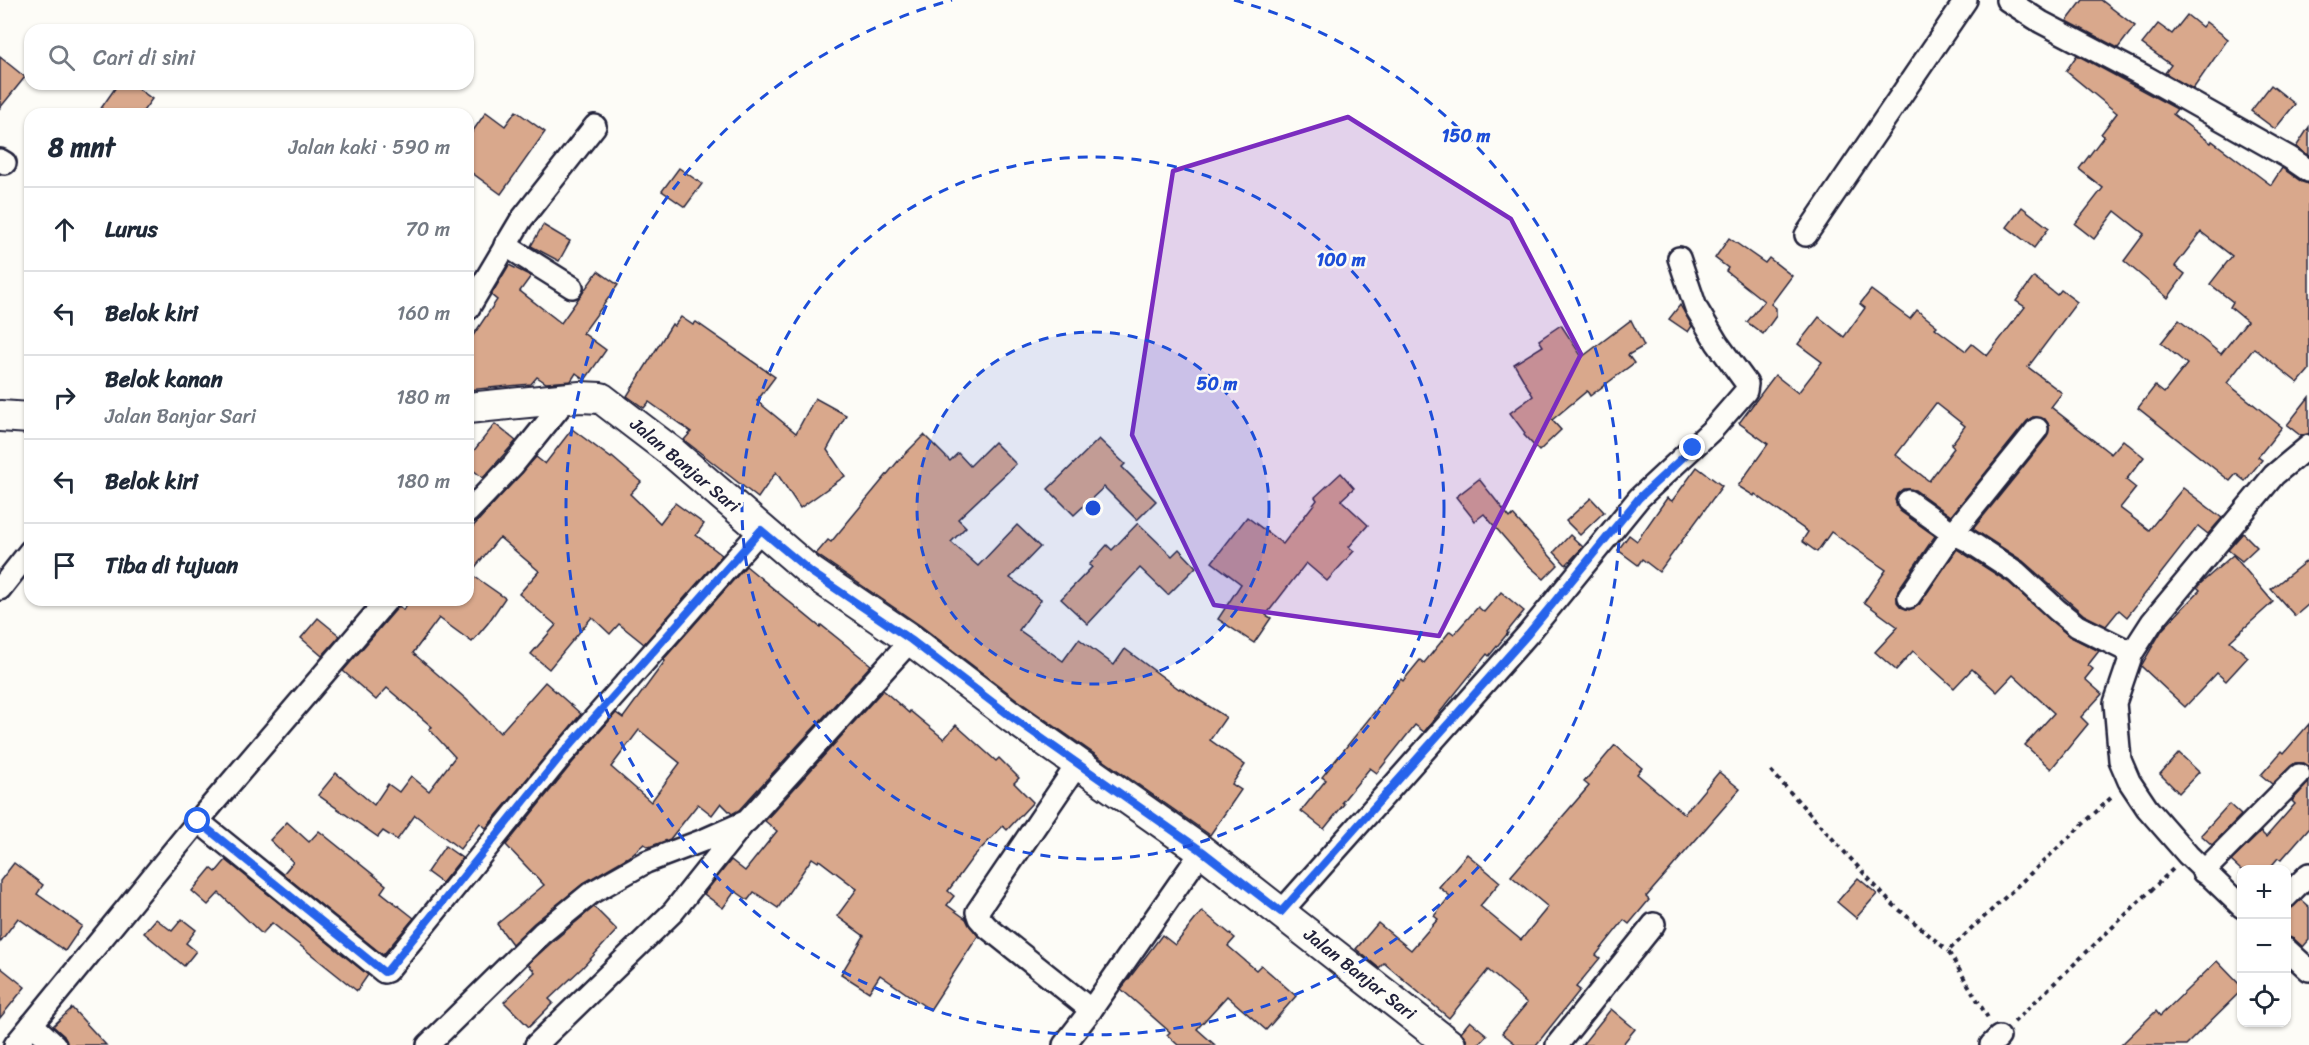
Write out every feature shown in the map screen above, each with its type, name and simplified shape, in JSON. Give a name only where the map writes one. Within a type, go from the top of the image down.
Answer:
[{"type":"street","points":[[1806,236],[1966,0]]},
{"type":"street","points":[[2007,0],[2041,22],[2146,77],[2309,171]]},
{"type":"street","points":[[474,299],[521,220],[595,126]]},
{"type":"street","points":[[505,245],[572,287]]},
{"type":"street","points":[[1281,912],[1528,634],[1639,498],[1713,429],[1746,391],[1747,384],[1744,378],[1717,343],[1696,308],[1679,258]]},
{"type":"street","name":"Jalan Banjar Sari","points":[[474,407],[601,398],[673,453],[811,572],[911,640],[1013,718],[1079,762],[1202,851],[1450,1045]]},
{"type":"street","points":[[474,506],[513,465],[567,399]]},
{"type":"street","points":[[0,416],[24,418]]},
{"type":"street","points":[[1909,597],[1953,533],[2037,429]]},
{"type":"street","points":[[2237,903],[2203,872],[2147,808],[2129,781],[2120,760],[2115,703],[2132,653],[2152,622],[2274,476],[2309,446]]},
{"type":"street","points":[[1908,501],[1953,533],[2016,572],[2077,626],[2132,653]]},
{"type":"street","points":[[198,821],[384,972],[387,971],[563,753],[761,530]]},
{"type":"street","points":[[0,589],[24,559]]},
{"type":"street","points":[[15,1045],[198,821],[382,606]]},
{"type":"street","points":[[536,1045],[673,912],[747,820],[911,640]]},
{"type":"street","points":[[1079,762],[977,912],[987,927],[1091,1010]]},
{"type":"street","points":[[2203,872],[2299,775]]},
{"type":"street","points":[[428,1045],[542,933],[591,894],[646,862],[704,840],[747,820]]},
{"type":"street","points":[[1064,1045],[1202,851]]},
{"type":"street","points":[[2291,892],[2309,874]]},
{"type":"street","points":[[1557,1045],[1654,924]]},
{"type":"street","points":[[2291,954],[2309,970]]},
{"type":"street","points":[[32,1024],[55,1045]]},
{"type":"path","points":[[1771,771],[1889,901],[1948,951],[1995,1041],[2188,855]]},
{"type":"path","points":[[1948,951],[2129,781]]},
{"type":"highlighted area","points":[[1348,117],[1511,219],[1581,354],[1439,636],[1214,605],[1132,435],[1173,171]]},
{"type":"building","points":[[2083,0],[2101,0],[2135,26],[2118,48],[2067,21]]},
{"type":"building","points":[[2187,15],[2202,27],[2206,22],[2228,39],[2193,89],[2165,73],[2171,65],[2142,44],[2158,24],[2172,34]]},
{"type":"building","points":[[2077,55],[2177,109],[2173,114],[2271,185],[2282,168],[2302,182],[2309,184],[2309,370],[2298,383],[2254,348],[2227,383],[2282,427],[2258,457],[2262,460],[2245,481],[2236,474],[2230,481],[2138,408],[2155,386],[2164,393],[2187,364],[2161,343],[2179,320],[2221,354],[2247,321],[2230,307],[2233,302],[2210,284],[2232,256],[2201,232],[2175,266],[2185,274],[2168,298],[2124,261],[2144,234],[2115,211],[2094,239],[2075,224],[2103,188],[2079,169],[2104,136],[2101,134],[2117,113],[2066,71]]},
{"type":"building","points":[[0,57],[24,78],[0,108]]},
{"type":"building","points":[[2271,85],[2295,104],[2275,129],[2251,111]]},
{"type":"building","points":[[114,90],[140,90],[152,99],[145,108],[101,108]]},
{"type":"building","points":[[516,111],[545,132],[501,194],[474,174],[474,129],[486,112],[505,126]]},
{"type":"building","points":[[2309,127],[2309,156],[2296,147]]},
{"type":"building","points":[[679,168],[702,184],[685,207],[662,191]]},
{"type":"building","points":[[2022,207],[2049,228],[2034,248],[2007,227]]},
{"type":"building","points":[[543,225],[570,241],[559,261],[531,246]]},
{"type":"building","points":[[1729,238],[1765,263],[1769,258],[1792,276],[1771,304],[1776,308],[1776,316],[1763,334],[1747,322],[1764,301],[1726,271],[1728,268],[1715,258]]},
{"type":"building","points":[[509,265],[531,276],[520,291],[561,323],[598,271],[618,285],[583,333],[606,350],[585,380],[576,373],[571,381],[546,383],[537,377],[531,384],[474,389],[474,334],[497,300],[491,295]]},
{"type":"building","points":[[2034,277],[2057,295],[2061,290],[2077,302],[2028,367],[2062,393],[2051,407],[2111,454],[2123,440],[2144,457],[2126,480],[2136,488],[2120,508],[2149,530],[2183,488],[2222,518],[2208,534],[2198,526],[2127,617],[2119,610],[2106,626],[2084,615],[2023,561],[1973,529],[2047,437],[2049,425],[2045,419],[2033,417],[2027,421],[1951,516],[1915,490],[1903,489],[1897,494],[1895,500],[1900,511],[1935,536],[1898,590],[1897,602],[1901,607],[1909,610],[1919,605],[1957,549],[2008,582],[2069,636],[2099,651],[2088,665],[2093,669],[2085,679],[2102,694],[2081,717],[2088,724],[2051,769],[2025,745],[2054,713],[2013,675],[1997,692],[1972,669],[1954,688],[1913,651],[1896,670],[1875,652],[1898,627],[1864,602],[1886,570],[1831,532],[1817,552],[1802,541],[1808,532],[1755,494],[1754,496],[1738,486],[1768,444],[1739,423],[1775,375],[1798,393],[1822,362],[1798,344],[1819,317],[1844,337],[1865,308],[1860,304],[1871,290],[1910,319],[1917,310],[1937,326],[1935,328],[1966,351],[1972,344],[1987,356],[2025,307],[2016,301]],"holes":[[[1936,403],[1965,426],[1951,445],[1954,448],[1929,481],[1896,455]]]},
{"type":"building","points":[[1680,305],[1692,326],[1688,332],[1669,319]]},
{"type":"building","points":[[681,317],[693,325],[696,322],[775,377],[757,401],[796,433],[815,398],[846,415],[827,450],[845,476],[800,508],[776,472],[758,498],[684,440],[691,432],[649,402],[644,408],[627,396],[672,324],[674,326]]},
{"type":"building","points":[[1631,320],[1644,346],[1628,355],[1634,363],[1590,396],[1587,391],[1552,420],[1561,430],[1539,451],[1524,435],[1525,433],[1510,413],[1533,396],[1514,364],[1543,346],[1539,340],[1561,325],[1582,357]]},
{"type":"building","points":[[2309,397],[2309,434],[2301,436],[2287,425]]},
{"type":"building","points":[[495,424],[516,441],[483,478],[474,471],[474,450]]},
{"type":"building","points":[[572,429],[612,457],[641,482],[630,494],[660,523],[675,503],[704,524],[696,535],[722,555],[644,644],[619,624],[610,634],[592,617],[549,669],[531,654],[556,625],[519,594],[539,571],[500,538],[474,569],[474,525],[536,457],[545,464]]},
{"type":"building","points":[[924,435],[950,461],[958,453],[970,466],[994,442],[1016,464],[958,519],[966,527],[951,542],[978,566],[1017,525],[1040,547],[1010,578],[1041,600],[1019,630],[1063,661],[1079,639],[1114,665],[1125,649],[1179,689],[1226,717],[1210,740],[1245,765],[1232,784],[1241,790],[1210,835],[1023,704],[921,626],[816,554],[828,540],[831,542],[899,460]]},
{"type":"building","points":[[1099,439],[1125,464],[1122,467],[1156,501],[1137,520],[1104,487],[1074,515],[1048,489]]},
{"type":"building","points":[[1697,467],[1722,486],[1659,572],[1642,559],[1638,565],[1618,550],[1629,535],[1637,541],[1667,498],[1672,501]]},
{"type":"building","points":[[1341,473],[1354,488],[1341,500],[1368,525],[1349,547],[1354,551],[1327,581],[1306,563],[1266,615],[1271,618],[1254,643],[1218,619],[1241,584],[1212,562],[1247,517],[1283,544],[1317,500],[1315,497]]},
{"type":"building","points":[[1479,479],[1510,518],[1513,515],[1558,565],[1544,579],[1526,563],[1484,514],[1475,521],[1456,497]]},
{"type":"building","points":[[1591,498],[1604,512],[1580,535],[1566,521]]},
{"type":"building","points":[[1138,523],[1172,556],[1179,549],[1196,567],[1168,595],[1140,568],[1088,624],[1061,599],[1092,567],[1089,565],[1107,545],[1112,550]]},
{"type":"building","points":[[2243,533],[2257,547],[2242,561],[2228,550]]},
{"type":"building","points":[[1570,535],[1583,547],[1566,565],[1554,552]]},
{"type":"building","points":[[2233,555],[2273,602],[2230,641],[2248,657],[2226,681],[2217,673],[2185,707],[2141,666],[2162,630],[2200,590],[2197,587]]},
{"type":"building","points":[[2309,559],[2309,604],[2295,616],[2271,589]]},
{"type":"building","points":[[746,566],[820,627],[821,625],[871,665],[739,810],[732,814],[721,803],[712,815],[698,804],[670,839],[649,847],[644,844],[630,856],[585,882],[512,944],[497,924],[544,885],[506,845],[616,713],[623,718],[665,661],[663,660]],"holes":[[[639,730],[680,763],[651,802],[611,767]]]},
{"type":"building","points":[[474,578],[505,598],[488,623],[472,642],[439,618],[413,653],[466,699],[500,733],[545,682],[581,714],[486,828],[480,823],[460,849],[415,815],[397,840],[383,831],[378,837],[318,795],[336,773],[374,805],[388,784],[399,792],[411,776],[429,791],[455,757],[429,729],[432,727],[387,688],[376,700],[343,671],[399,606],[403,610],[406,606],[474,606]]},
{"type":"building","points":[[1501,592],[1524,611],[1424,732],[1415,725],[1377,773],[1370,768],[1342,802],[1344,804],[1324,829],[1301,811],[1326,780],[1322,777],[1401,679],[1403,681],[1420,660],[1424,663],[1450,631],[1454,634],[1478,607],[1484,612]]},
{"type":"building","points":[[318,618],[340,636],[322,656],[301,638]]},
{"type":"building","points":[[883,690],[944,739],[956,725],[996,761],[999,758],[1019,778],[1014,783],[1033,802],[1007,830],[1003,826],[973,857],[948,891],[954,896],[947,905],[966,919],[978,936],[930,1010],[880,975],[869,992],[841,974],[864,936],[837,916],[857,889],[819,860],[818,862],[812,858],[778,908],[754,892],[748,900],[735,891],[723,908],[704,894],[731,860],[745,871],[777,831],[765,821]]},
{"type":"building","points":[[2309,724],[2309,768],[2303,763],[2295,763],[2272,784],[2261,775]]},
{"type":"building","points":[[1615,745],[1642,768],[1637,774],[1684,814],[1719,772],[1740,789],[1646,897],[1649,900],[1629,924],[1624,920],[1596,955],[1600,958],[1576,987],[1580,990],[1536,1045],[1517,1045],[1502,1033],[1527,1003],[1488,970],[1449,1018],[1384,963],[1379,968],[1356,949],[1378,923],[1411,950],[1438,919],[1434,916],[1450,896],[1439,887],[1467,854],[1500,882],[1480,906],[1521,940],[1548,907],[1511,876],[1589,786],[1584,782]]},
{"type":"building","points":[[2179,753],[2199,772],[2179,793],[2160,774]]},
{"type":"building","points":[[2309,782],[2309,828],[2281,860],[2278,858],[2272,865],[2237,866],[2231,861],[2261,832],[2266,837],[2295,804],[2292,801]]},
{"type":"building","points":[[2229,804],[2241,815],[2212,845],[2201,835]]},
{"type":"building","points":[[287,822],[309,842],[319,831],[386,885],[381,892],[414,918],[383,955],[283,874],[293,862],[270,840]]},
{"type":"building","points":[[445,846],[462,858],[442,883],[427,872]]},
{"type":"building","points":[[226,860],[368,975],[357,991],[272,923],[262,934],[219,893],[208,905],[192,891],[211,868],[216,872]]},
{"type":"building","points":[[14,863],[43,885],[37,894],[82,926],[65,951],[18,918],[0,942],[0,881]]},
{"type":"building","points":[[1858,878],[1877,894],[1856,918],[1837,902]]},
{"type":"building","points":[[2301,900],[2309,907],[2309,940],[2303,947],[2291,938],[2291,907]]},
{"type":"building","points":[[594,907],[617,930],[549,999],[553,1003],[529,1027],[504,1002],[535,972],[528,964]]},
{"type":"building","points":[[1202,911],[1235,938],[1228,946],[1256,970],[1261,965],[1296,996],[1266,1030],[1227,996],[1197,1029],[1215,1045],[1178,1045],[1167,1035],[1170,1032],[1121,989],[1162,935],[1175,945]]},
{"type":"building","points":[[156,919],[172,931],[182,919],[196,930],[186,943],[196,951],[184,966],[144,933]]},
{"type":"building","points":[[2217,961],[2237,982],[2237,995],[2186,1045],[2121,1045],[2156,1011],[2160,1016]]},
{"type":"building","points":[[0,967],[25,987],[0,1018]]},
{"type":"building","points":[[72,1008],[106,1045],[67,1045],[64,1036],[53,1026]]},
{"type":"building","points":[[1611,1009],[1635,1029],[1622,1045],[1582,1045]]},
{"type":"building","points":[[1470,1021],[1487,1035],[1478,1045],[1467,1045],[1466,1038],[1461,1032]]},
{"type":"route","points":[[198,821],[384,972],[390,970],[563,753],[761,530],[811,572],[911,640],[1013,718],[1079,762],[1202,851],[1281,912],[1528,634],[1639,498],[1693,448]]}]
